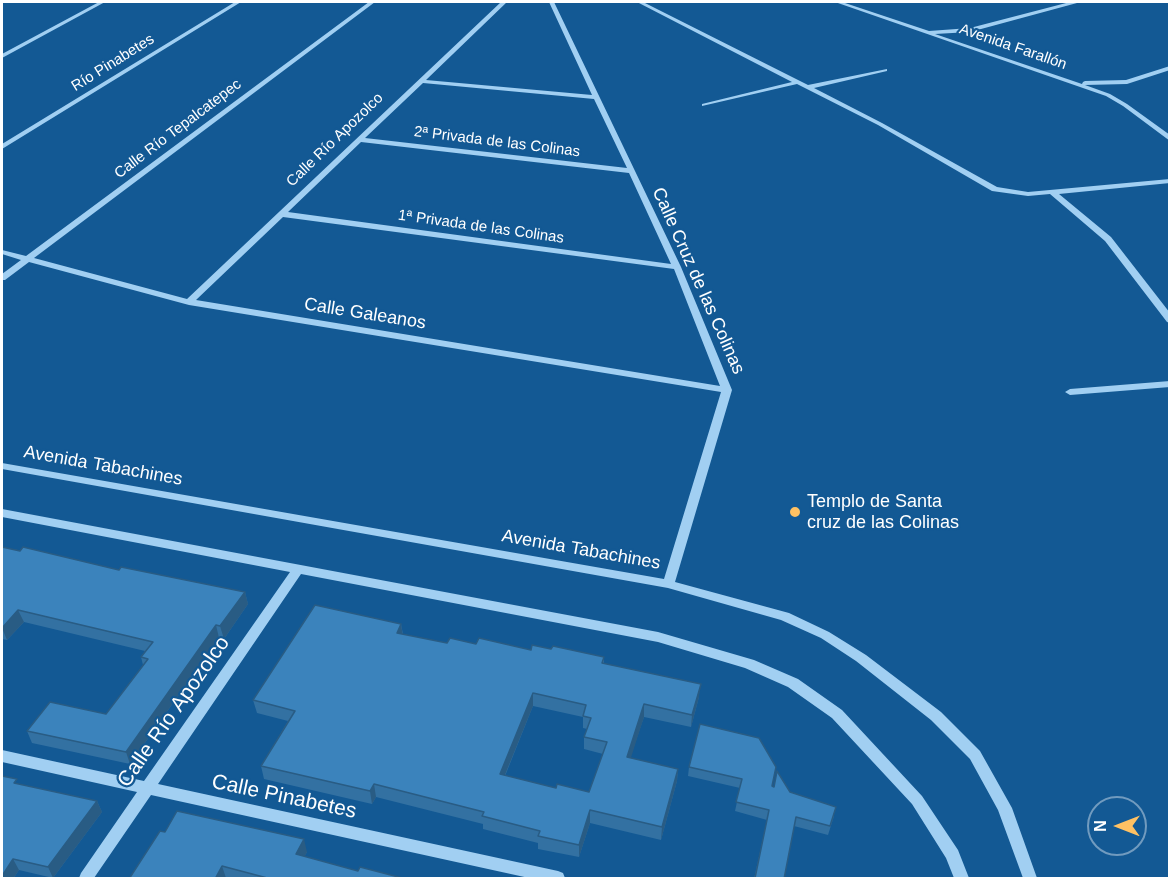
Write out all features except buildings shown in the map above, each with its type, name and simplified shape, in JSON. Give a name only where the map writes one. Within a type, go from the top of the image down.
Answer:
[{"type":"street","points":[[2,56],[102,2]]},
{"type":"street","name":"Río Pinabetes","points":[[2,147],[238,2]]},
{"type":"street","name":"Calle Río Tepalcatepec","points":[[2,278],[372,2]]},
{"type":"street","name":"Calle Río Apozolco","points":[[189,302],[504,2]]},
{"type":"street","name":"Calle Cruz de las Colinas","points":[[552,2],[677,267],[727,390],[668,584]]},
{"type":"street","points":[[640,2],[880,124],[987,186],[1007,193],[1170,181]]},
{"type":"street","name":"Avenida Farallón","points":[[837,2],[1108,95],[1170,139]]},
{"type":"street","points":[[925,32],[970,30],[1076,2]]},
{"type":"street","points":[[953,42],[970,30]]},
{"type":"street","points":[[1078,84],[1127,82],[1170,68]]},
{"type":"street","points":[[808,87],[885,70]]},
{"type":"street","points":[[421,81],[595,97]]},
{"type":"street","points":[[704,105],[798,82]]},
{"type":"street","points":[[1108,95],[1127,82]]},
{"type":"street","name":"2ª Privada de las Colinas","points":[[360,140],[631,171]]},
{"type":"street","points":[[1051,191],[1108,239],[1170,320]]},
{"type":"street","name":"1ª Privada de las Colinas","points":[[282,214],[677,267]]},
{"type":"street","name":"Calle Galeanos","points":[[2,252],[189,302],[727,390]]},
{"type":"street","points":[[1070,392],[1170,384]]},
{"type":"street","name":"Avenida Tabachines","points":[[2,466],[668,584],[785,616],[825,635],[861,658],[936,716],[975,755],[1005,808],[1030,879]]},
{"type":"street","points":[[2,513],[658,637],[749,664],[794,683],[837,714],[917,800],[953,855],[961,879]]},
{"type":"street","name":"Calle Río Apozolco","points":[[87,879],[146,789],[298,569]]},
{"type":"street","name":"Calle Pinabetes","points":[[2,756],[558,879]]},
{"type":"place","name":"Templo de Santa cruz de las Colinas","points":[[795,512]]}]
